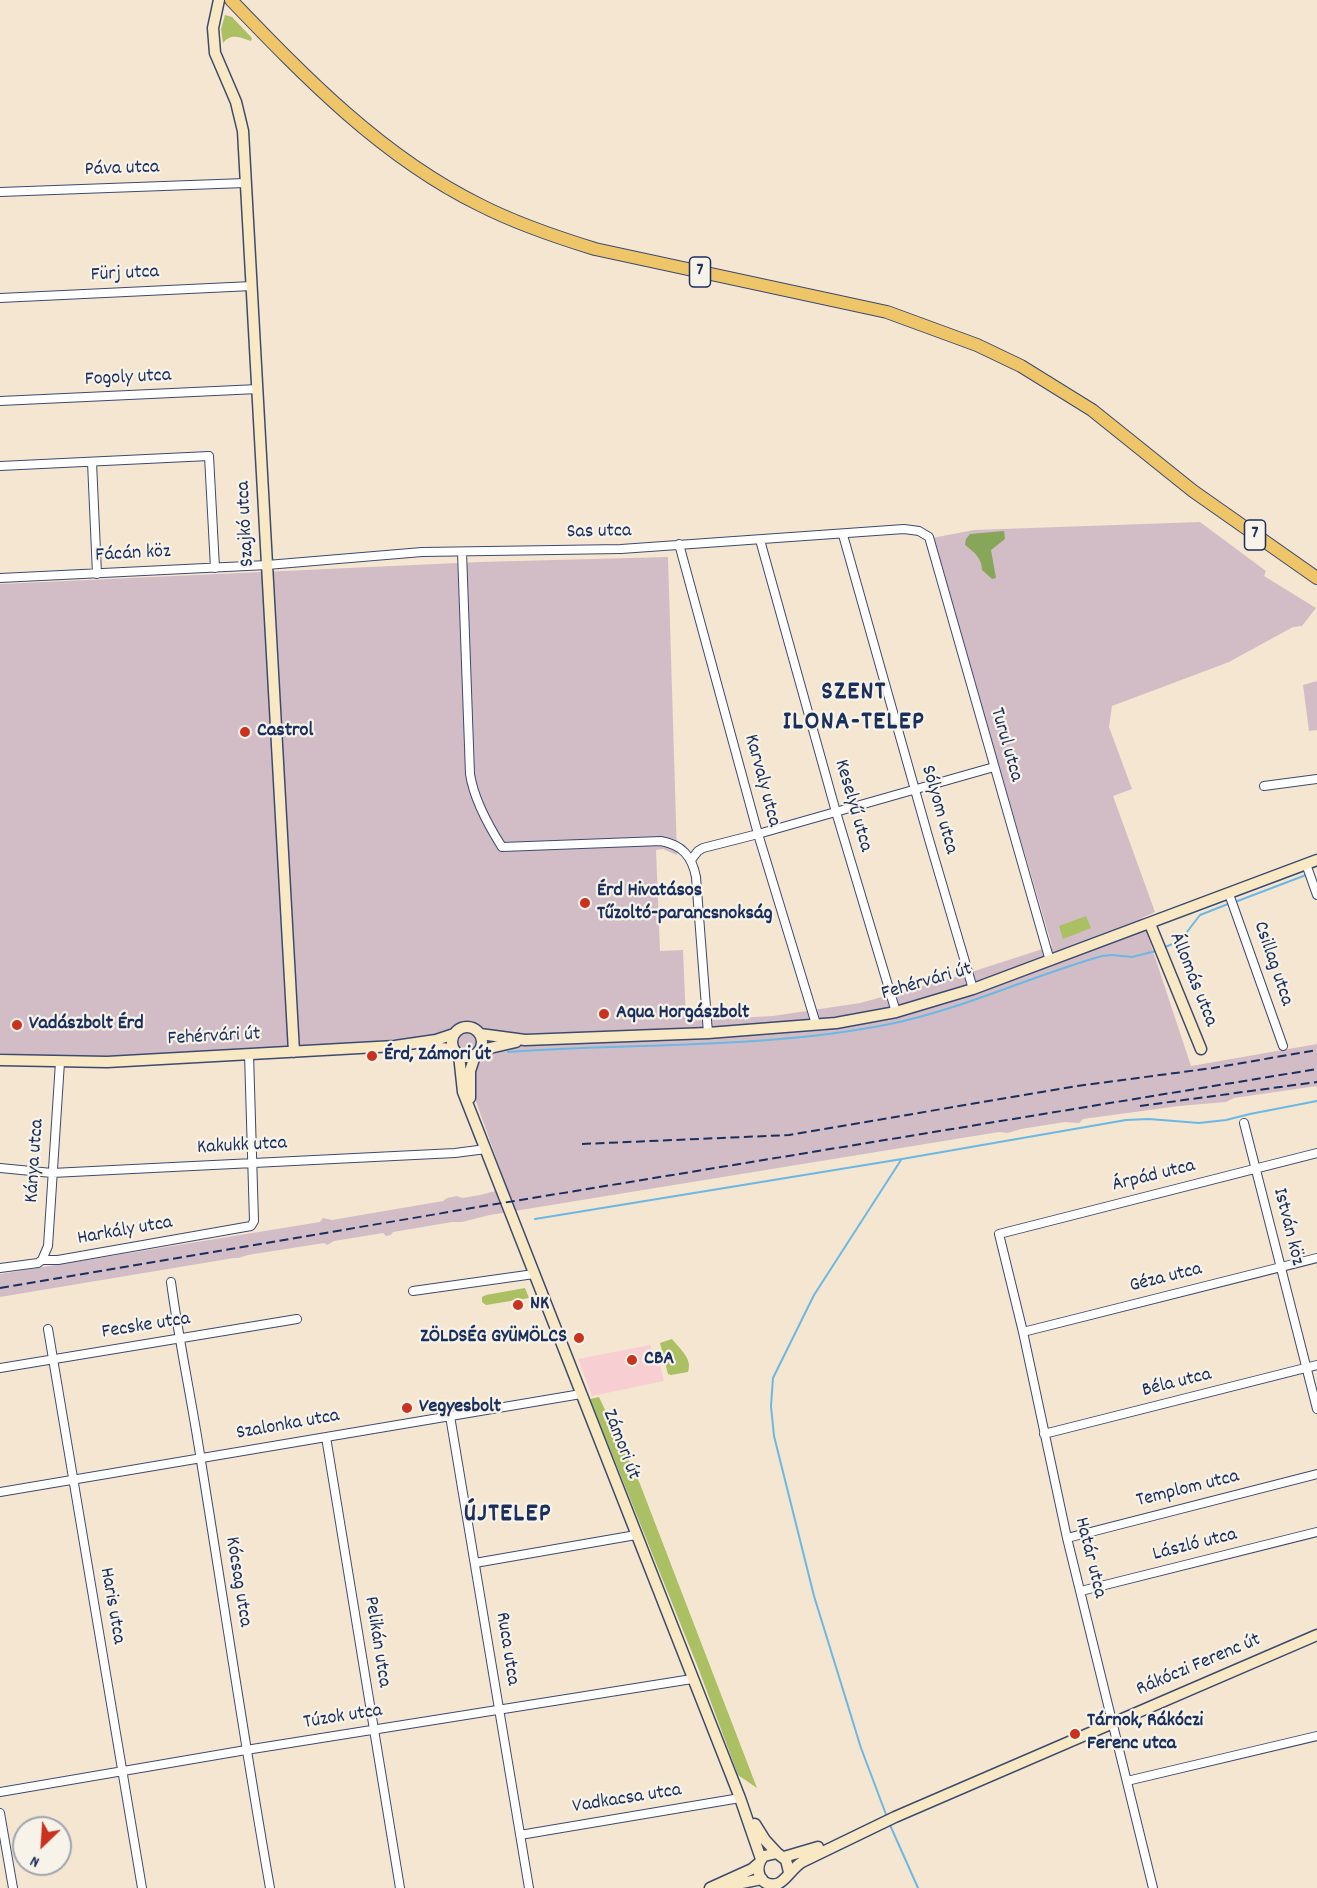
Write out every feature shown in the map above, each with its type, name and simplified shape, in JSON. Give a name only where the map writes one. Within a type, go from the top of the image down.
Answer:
[{"type":"main road","name":"Szajkó utca","points":[[219,0],[213,40],[220,66],[240,115],[245,183],[294,1052]]},
{"type":"main road","name":"7","points":[[231,0],[304,74],[372,135],[405,160],[479,205],[550,235],[595,249],[887,312],[977,345],[1021,366],[1092,410],[1193,491],[1317,578]]},
{"type":"main road","name":"Fehérvári út","points":[[480,1034],[525,1040],[708,1033],[816,1024],[896,1012],[973,989],[1050,962],[1317,860]]},
{"type":"main road","name":"Állomás utca","points":[[1150,924],[1201,1049]]},
{"type":"main road","points":[[462,1028],[477,1030],[480,1034],[483,1041],[478,1053],[467,1058],[456,1052],[452,1041],[454,1034],[462,1028]]},
{"type":"main road","name":"Fehérvári út","points":[[395,1046],[436,1040],[454,1034]]},
{"type":"main road","name":"Fehérvári út","points":[[478,1053],[525,1040]]},
{"type":"main road","name":"Fehérvári út","points":[[0,1060],[107,1062],[395,1046],[438,1047],[456,1052]]},
{"type":"main road","name":"Zámori út","points":[[456,1052],[464,1092],[740,1798],[760,1861]]},
{"type":"main road","name":"Zámori út","points":[[469,1104],[470,1071],[478,1053]]},
{"type":"main road","name":"Rákóczi Ferenc út","points":[[853,1836],[1317,1635]]},
{"type":"main road","name":"Zámori út","points":[[740,1798],[765,1840],[780,1855]]},
{"type":"main road","points":[[710,1888],[752,1869],[768,1854],[798,1854],[853,1836]]},
{"type":"main road","points":[[719,1888],[778,1883],[786,1879],[802,1862],[853,1836]]},
{"type":"main road","points":[[780,1855],[788,1863],[786,1879]]},
{"type":"main road","points":[[760,1861],[758,1870],[766,1883]]},
{"type":"street","name":"Páva utca","points":[[0,192],[245,183]]},
{"type":"street","name":"Fürj utca","points":[[0,298],[252,286]]},
{"type":"street","name":"Fogoly utca","points":[[0,401],[258,389]]},
{"type":"street","points":[[0,466],[208,456],[215,568]]},
{"type":"street","points":[[92,462],[97,574]]},
{"type":"street","name":"Sas utca","points":[[267,565],[422,552],[621,549],[904,529],[919,531],[929,537]]},
{"type":"street","name":"Sólyom utca","points":[[843,535],[973,989]]},
{"type":"street","name":"Turul utca","points":[[929,537],[1050,962]]},
{"type":"street","name":"Keselyű utca","points":[[760,540],[836,812],[896,1012]]},
{"type":"street","name":"Karvaly utca","points":[[679,544],[758,834],[816,1024]]},
{"type":"street","points":[[462,552],[472,787],[480,808],[502,847],[661,841],[678,846],[691,860],[696,877],[708,1033]]},
{"type":"street","name":"Fácán köz","points":[[0,578],[267,565]]},
{"type":"street","points":[[691,860],[703,848],[994,767]]},
{"type":"street","points":[[1264,786],[1317,779]]},
{"type":"street","points":[[1306,864],[1317,895]]},
{"type":"street","name":"Csillag utca","points":[[1229,894],[1283,1046]]},
{"type":"street","points":[[249,1054],[253,1164]]},
{"type":"street","name":"Kánya utca","points":[[42,1260],[48,1246],[60,1062]]},
{"type":"street","name":"István köz","points":[[1244,1123],[1317,1409]]},
{"type":"street","name":"Kakukk utca","points":[[0,1168],[52,1173],[455,1153],[486,1149]]},
{"type":"street","name":"Árpád utca","points":[[999,1234],[1317,1153]]},
{"type":"street","name":"Harkály utca","points":[[0,1268],[247,1228],[254,1221],[253,1164]]},
{"type":"street","name":"Határ utca","points":[[999,1234],[1023,1332],[1067,1538],[1154,1888]]},
{"type":"street","name":"Géza utca","points":[[1023,1332],[1317,1258]]},
{"type":"street","points":[[413,1291],[534,1274]]},
{"type":"street","name":"Kócsag utca","points":[[171,1282],[270,1888]]},
{"type":"street","name":"Fecske utca","points":[[0,1368],[297,1319]]},
{"type":"street","name":"Haris utca","points":[[48,1329],[142,1888]]},
{"type":"street","name":"Béla utca","points":[[1044,1434],[1317,1365]]},
{"type":"street","name":"Szalonka utca","points":[[0,1492],[581,1394]]},
{"type":"street","name":"Ruca utca","points":[[450,1416],[529,1888]]},
{"type":"street","name":"Pelikán utca","points":[[326,1437],[400,1888]]},
{"type":"street","name":"Templom utca","points":[[1067,1538],[1317,1474]]},
{"type":"street","name":"László utca","points":[[1081,1592],[1317,1532]]},
{"type":"street","points":[[475,1563],[636,1535]]},
{"type":"street","name":"Túzok utca","points":[[0,1792],[246,1750],[692,1679]]},
{"type":"street","points":[[1127,1781],[1317,1736]]},
{"type":"street","name":"Vadkacsa utca","points":[[520,1834],[740,1798]]},
{"type":"street","points":[[0,1813],[13,1888]]},
{"type":"shaded area","points":[[1200,522],[1266,571],[1264,576],[1316,608],[1302,626],[1293,627],[1229,662],[1112,706],[1109,727],[1132,789],[1113,796],[1155,912],[1142,918],[1191,1066],[1317,1044],[1317,1086],[1234,1098],[1226,1102],[1179,1106],[1083,1119],[1079,1123],[1065,1122],[1008,1133],[999,1132],[490,1215],[462,1222],[393,1232],[386,1236],[383,1233],[334,1241],[327,1245],[324,1243],[248,1255],[0,1297],[0,1274],[320,1222],[323,1218],[332,1220],[443,1201],[457,1196],[462,1198],[480,1195],[507,1188],[452,1035],[291,1048],[60,1058],[0,1053],[0,584],[479,562],[668,557],[677,855],[663,849],[656,850],[660,951],[683,950],[686,1021],[773,1016],[860,1003],[962,975],[1052,946],[932,538],[974,530]]},
{"type":"shaded area","points":[[1317,681],[1317,730],[1309,731],[1303,685]]},
{"type":"shaded area","points":[[650,1345],[655,1361],[659,1361],[664,1381],[592,1396],[578,1359]]},
{"type":"green space","points":[[225,15],[232,17],[252,38],[251,41],[232,37],[223,43],[221,29]]},
{"type":"green space","points":[[1004,531],[1005,539],[991,550],[996,578],[992,579],[982,570],[977,556],[965,545],[966,539],[970,534]]},
{"type":"green space","points":[[1086,916],[1091,928],[1063,939],[1059,926]]},
{"type":"green space","points":[[525,1288],[529,1298],[486,1305],[482,1302],[482,1297],[486,1295]]},
{"type":"green space","points":[[672,1339],[687,1358],[688,1372],[668,1374],[660,1343]]},
{"type":"green space","points":[[599,1397],[640,1484],[757,1788],[738,1775],[699,1670],[590,1399]]},
{"type":"waterway","points":[[1235,902],[1306,875]]},
{"type":"waterway","points":[[1165,947],[1180,941],[1200,915],[1228,904]]},
{"type":"waterway","points":[[508,1052],[699,1044],[795,1038],[843,1032],[917,1018],[1102,956],[1132,957],[1156,951]]},
{"type":"waterway","points":[[535,1219],[1126,1120],[1149,1119],[1199,1123],[1226,1120],[1317,1101]]},
{"type":"waterway","points":[[887,1817],[861,1748],[814,1596],[774,1436],[771,1406],[773,1378],[814,1295],[901,1160]]},
{"type":"waterway","points":[[890,1825],[918,1888]]},
{"type":"railway","points":[[582,1144],[789,1135],[1077,1086],[1213,1068],[1317,1050]]},
{"type":"railway","points":[[0,1288],[1317,1069]]},
{"type":"railway","points":[[1140,1106],[1317,1082]]},
{"type":"place","name":"Castrol","points":[[245,732]]},
{"type":"place","name":"Érd Hivatásos Tűzoltó-parancsnokság","points":[[585,903]]},
{"type":"place","name":"Aqua Horgászbolt","points":[[604,1014]]},
{"type":"place","name":"Vadászbolt Érd","points":[[17,1025]]},
{"type":"place","name":"Érd, Zámori út","points":[[372,1056]]},
{"type":"place","name":"NK","points":[[518,1305]]},
{"type":"place","name":"ZÖLDSÉG GYÜMÖLCS","points":[[579,1338]]},
{"type":"place","name":"CBA","points":[[632,1360]]},
{"type":"place","name":"Vegyesbolt","points":[[407,1408]]},
{"type":"place","name":"Tárnok, Rákóczi Ferenc utca","points":[[1075,1734]]},
{"type":"district","name":"SZENT ILONA-TELEP","points":[[854,709]]},
{"type":"district","name":"ÚJTELEP","points":[[508,1516]]}]
